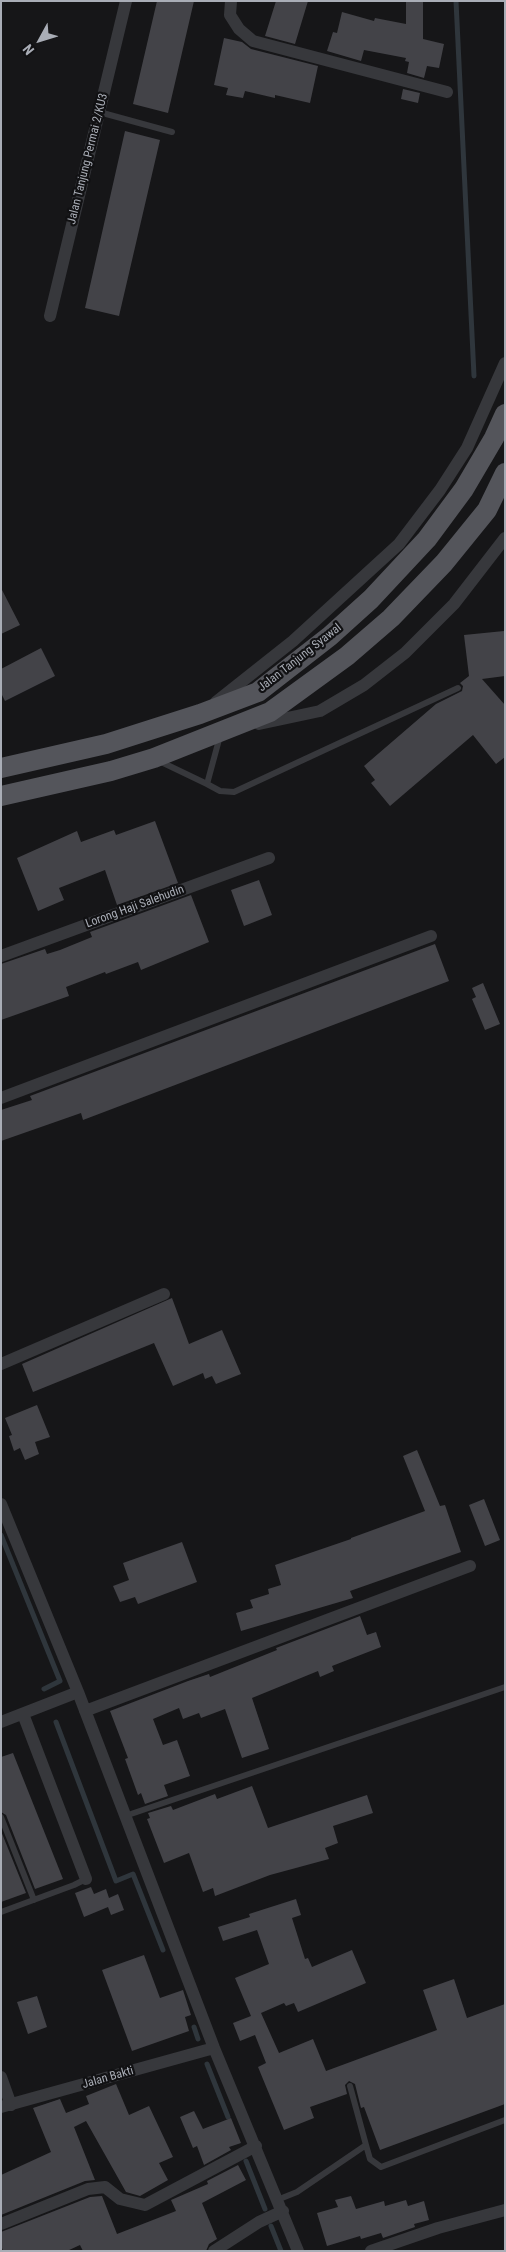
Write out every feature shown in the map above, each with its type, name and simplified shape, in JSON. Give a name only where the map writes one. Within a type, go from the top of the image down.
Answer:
[{"type":"main road","name":"Jalan Tanjung Syawal","points":[[1,768],[106,744],[200,714],[258,692],[330,636],[371,599],[427,539],[464,488],[494,438],[505,414]]},
{"type":"main road","name":"Jalan Tanjung Syawal","points":[[1,796],[111,771],[154,758],[270,712],[347,656],[391,618],[444,563],[487,510],[505,474]]},
{"type":"street","name":"Jalan Tanjung Permai 2/KU3","points":[[50,316],[126,1]]},
{"type":"street","points":[[230,1],[230,15],[239,29],[253,41],[447,92]]},
{"type":"street","points":[[200,714],[293,641],[398,544],[440,490],[467,448],[505,363]]},
{"type":"street","points":[[221,732],[320,711],[364,685],[405,653],[454,604],[505,538]]},
{"type":"street","name":"Lorong Haji Salehudin","points":[[1,956],[269,858]]},
{"type":"street","points":[[1,1098],[431,936]]},
{"type":"street","points":[[1,1364],[164,1294]]},
{"type":"street","points":[[1,1504],[78,1692],[214,2048],[298,2251]]},
{"type":"street","points":[[85,1711],[470,1566]]},
{"type":"street","points":[[1,1722],[78,1692]]},
{"type":"street","points":[[23,1714],[86,1878]]},
{"type":"street","name":"Jalan Bakti","points":[[6,2106],[214,2048]]},
{"type":"street","points":[[1,2076],[6,2106]]},
{"type":"street","points":[[1,2224],[88,2189],[105,2186],[120,2199],[145,2205],[256,2146]]},
{"type":"street","points":[[214,2251],[280,2206]]},
{"type":"street","points":[[371,2251],[438,2228],[505,2210]]},
{"type":"lane","points":[[99,112],[172,132]]},
{"type":"lane","points":[[154,758],[220,791],[234,792],[458,688]]},
{"type":"lane","points":[[207,784],[221,732]]},
{"type":"lane","points":[[124,1816],[505,1687]]},
{"type":"lane","points":[[1,1817],[34,1900]]},
{"type":"lane","points":[[1,1912],[74,1885],[86,1878]]},
{"type":"lane","points":[[350,2086],[370,2159],[381,2167],[505,2120]]},
{"type":"lane","points":[[280,2206],[297,2192],[366,2145]]},
{"type":"building","points":[[157,1],[194,1],[168,113],[133,104]]},
{"type":"building","points":[[276,1],[308,1],[295,44],[265,36]]},
{"type":"building","points":[[406,1],[423,1],[423,39],[444,44],[439,68],[427,66],[424,78],[407,73],[409,62],[405,61],[406,58],[364,50],[361,61],[327,51],[333,32],[337,33],[342,12],[374,21],[375,18],[406,24]]},
{"type":"building","points":[[224,38],[242,42],[251,49],[318,66],[310,103],[275,95],[275,98],[245,91],[243,98],[226,95],[228,88],[214,85]]},
{"type":"building","points":[[403,89],[420,93],[418,103],[401,99]]},
{"type":"building","points":[[125,131],[160,140],[119,316],[85,308]]},
{"type":"building","points":[[1,588],[20,625],[1,634]]},
{"type":"building","points":[[504,631],[505,676],[482,679],[505,705],[505,757],[496,764],[473,735],[390,806],[371,783],[375,780],[364,766],[436,704],[462,691],[463,686],[460,683],[469,676],[464,635]]},
{"type":"building","points":[[41,648],[55,676],[5,701],[1,693],[1,669]]},
{"type":"building","points":[[155,821],[178,883],[117,905],[105,870],[59,888],[64,900],[38,911],[17,858],[77,831],[81,842],[114,830],[116,835]]},
{"type":"building","points":[[259,880],[272,915],[244,926],[231,890]]},
{"type":"building","points":[[191,895],[209,942],[141,970],[138,962],[106,974],[105,972],[66,987],[69,996],[1,1020],[1,964],[45,949],[47,954],[60,950],[92,937],[90,932]]},
{"type":"building","points":[[435,944],[449,981],[83,1120],[81,1113],[1,1141],[1,1110],[32,1100],[30,1096]]},
{"type":"building","points":[[483,983],[500,1024],[485,1030],[472,999],[476,997],[472,988]]},
{"type":"building","points":[[172,1298],[189,1344],[222,1330],[241,1374],[216,1384],[212,1376],[205,1379],[203,1373],[173,1386],[154,1343],[33,1392],[22,1364]]},
{"type":"building","points":[[37,1405],[50,1437],[35,1442],[39,1454],[25,1460],[20,1448],[14,1451],[9,1436],[12,1435],[5,1418]]},
{"type":"building","points":[[417,1450],[440,1506],[445,1505],[461,1552],[350,1591],[353,1598],[241,1631],[236,1613],[253,1608],[250,1600],[269,1594],[268,1589],[281,1585],[275,1565],[425,1511],[403,1456]]},
{"type":"building","points":[[484,1499],[500,1540],[485,1546],[469,1505]]},
{"type":"building","points":[[182,1542],[197,1582],[138,1604],[135,1597],[120,1602],[113,1586],[129,1580],[123,1563]]},
{"type":"building","points":[[360,1616],[367,1635],[376,1632],[381,1647],[332,1666],[334,1671],[320,1677],[318,1671],[252,1698],[269,1749],[242,1758],[225,1709],[201,1718],[199,1713],[183,1719],[179,1708],[153,1719],[163,1745],[177,1740],[190,1776],[164,1785],[168,1796],[145,1804],[141,1793],[138,1795],[125,1759],[128,1758],[110,1711],[188,1681],[209,1674],[210,1677],[277,1650],[276,1648]]},
{"type":"building","points":[[13,1753],[63,1879],[35,1889],[6,1815],[1,1812],[1,1757]]},
{"type":"building","points":[[252,1786],[268,1828],[367,1795],[373,1813],[333,1826],[338,1843],[325,1848],[329,1859],[270,1875],[215,1896],[213,1888],[203,1892],[189,1853],[164,1863],[147,1819],[150,1818],[148,1813],[171,1806],[173,1810],[215,1794],[217,1799]]},
{"type":"building","points":[[1,1831],[26,1893],[1,1902]]},
{"type":"building","points":[[91,1887],[94,1894],[106,1889],[109,1898],[118,1894],[124,1910],[111,1915],[108,1907],[84,1917],[75,1893]]},
{"type":"building","points":[[296,1899],[301,1915],[292,1918],[305,1959],[308,1958],[312,1967],[352,1950],[366,1983],[298,2012],[294,2003],[286,2006],[284,2003],[261,2013],[279,2053],[313,2039],[326,2071],[437,2030],[423,1990],[454,1979],[467,2018],[505,2004],[505,2104],[380,2150],[364,2107],[361,2108],[355,2084],[349,2081],[345,2085],[347,2094],[310,2107],[314,2118],[284,2130],[258,2067],[266,2063],[255,2035],[240,2041],[233,2023],[251,2016],[235,1978],[269,1964],[257,1930],[223,1941],[218,1927],[250,1917],[249,1914]]},
{"type":"building","points":[[144,1955],[160,1998],[183,1990],[191,2015],[185,2017],[189,2031],[132,2051],[102,1970]]},
{"type":"building","points":[[37,1996],[47,2027],[28,2034],[17,2002]]},
{"type":"building","points":[[116,2084],[129,2115],[149,2106],[173,2157],[159,2163],[168,2180],[140,2196],[126,2192],[86,2121],[74,2127],[95,2180],[85,2181],[1,2215],[1,2175],[51,2152],[33,2108],[60,2099],[66,2113],[89,2104],[86,2096]]},
{"type":"building","points":[[194,2111],[203,2129],[231,2118],[241,2143],[229,2147],[231,2150],[204,2165],[197,2146],[193,2148],[180,2117]]},
{"type":"building","points":[[238,2165],[246,2180],[202,2203],[217,2239],[209,2244],[206,2251],[83,2251],[80,2245],[67,2251],[3,2251],[1,2232],[90,2197],[102,2196],[117,2234],[176,2211],[171,2200],[208,2184],[207,2181]]},
{"type":"building","points":[[351,2196],[356,2209],[384,2201],[385,2206],[406,2200],[408,2206],[424,2201],[429,2220],[414,2224],[415,2227],[383,2238],[381,2233],[361,2239],[360,2236],[327,2246],[317,2213],[338,2207],[335,2200]]},
{"type":"waterway","points":[[456,1],[474,376]]},
{"type":"waterway","points":[[1,1535],[60,1681],[44,1689]]},
{"type":"waterway","points":[[56,1722],[116,1881],[133,1874],[163,1950]]},
{"type":"waterway","points":[[194,2027],[198,2039]]},
{"type":"waterway","points":[[207,2064],[228,2117]]},
{"type":"waterway","points":[[246,2161],[265,2209]]},
{"type":"waterway","points":[[271,2226],[281,2251]]}]
